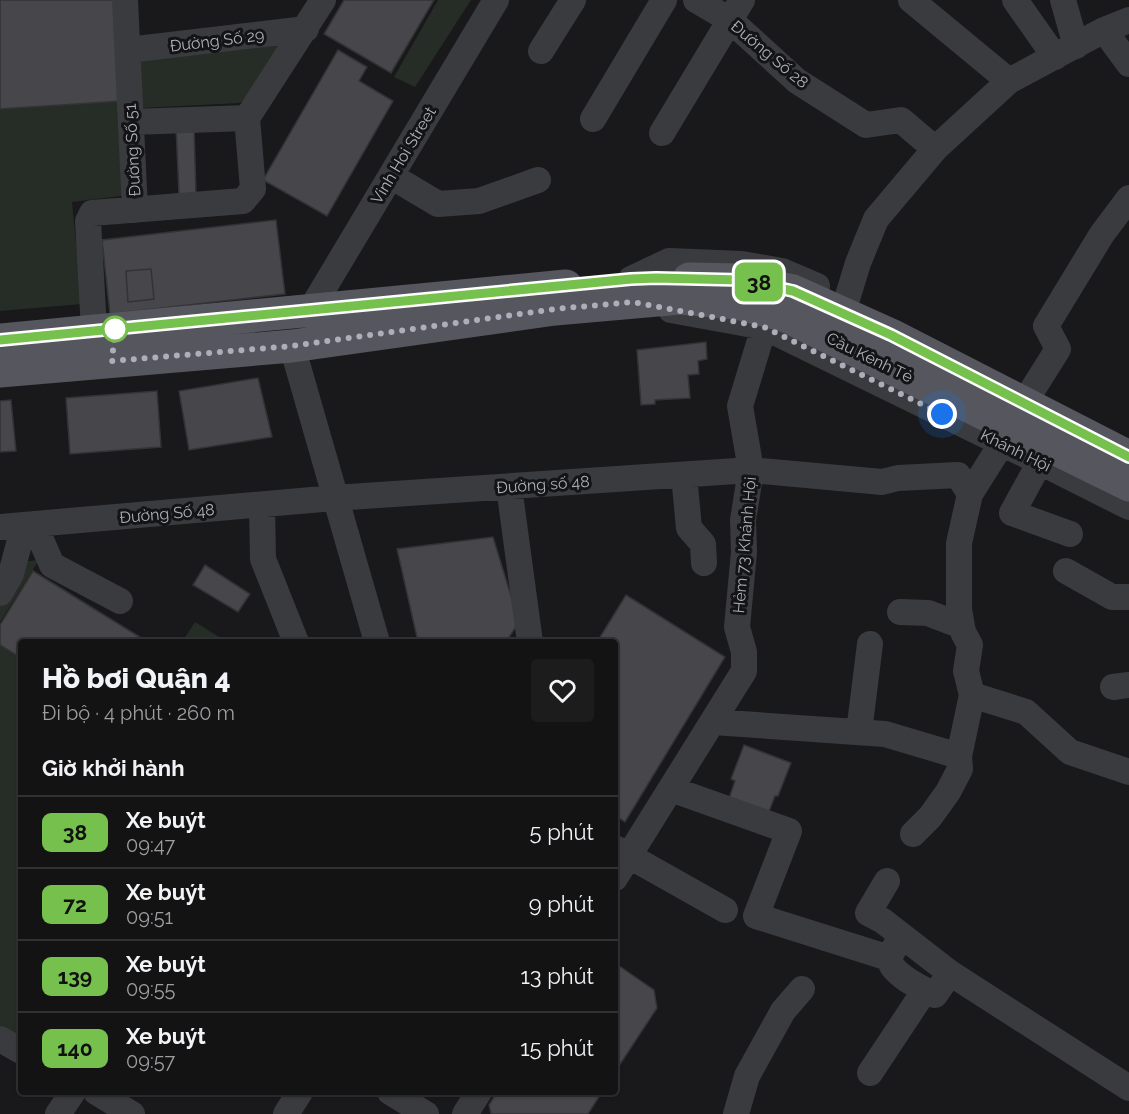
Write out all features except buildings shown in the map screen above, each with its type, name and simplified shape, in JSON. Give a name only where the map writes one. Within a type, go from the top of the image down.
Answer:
[{"type":"main road","name":"Khánh Hội","points":[[0,371],[292,346],[555,309],[632,291]]},
{"type":"main road","name":"Khánh Hội","points":[[0,340],[310,311],[632,291],[680,298],[740,292]]},
{"type":"main road","name":"Cầu Kênh Tẻ","points":[[740,292],[793,291],[891,335],[1129,457]]},
{"type":"main road","name":"Cầu Kênh Tẻ","points":[[740,292],[1129,485]]},
{"type":"street","name":"Đường Số 51","points":[[94,330],[88,220],[92,213],[135,210],[125,0]]},
{"type":"street","points":[[135,210],[243,201],[253,189],[247,118],[323,0]]},
{"type":"street","name":"Vinh Hoi Street","points":[[310,311],[496,0]]},
{"type":"street","points":[[541,51],[573,0]]},
{"type":"street","points":[[593,119],[664,0]]},
{"type":"street","name":"Đường Số 28","points":[[696,0],[736,10],[797,81],[866,125],[900,120],[935,149]]},
{"type":"street","points":[[911,0],[1009,81]]},
{"type":"street","points":[[1015,0],[1066,52]]},
{"type":"street","points":[[1063,0],[1066,52]]},
{"type":"street","points":[[662,134],[736,10]]},
{"type":"street","points":[[847,299],[858,262],[876,219],[935,149],[1009,81],[1104,30],[1129,20]]},
{"type":"street","name":"Đường Số 29","points":[[128,50],[306,29]]},
{"type":"street","points":[[1104,30],[1129,64]]},
{"type":"street","points":[[131,123],[247,118]]},
{"type":"street","points":[[391,176],[438,204],[479,201],[538,180]]},
{"type":"street","points":[[1031,392],[1058,349],[1046,327],[1102,234],[1129,198]]},
{"type":"street","name":"Khánh Hội","points":[[632,291],[669,261],[742,264],[782,271],[847,299],[1129,441]]},
{"type":"street","name":"Khánh Hội","points":[[632,291],[764,327],[1129,507]]},
{"type":"street","name":"Hẻm 73 Khánh Hội","points":[[618,867],[622,852],[671,789],[744,671],[744,652],[737,627],[744,552],[743,520],[751,470],[740,406],[764,327]]},
{"type":"street","points":[[292,346],[376,639]]},
{"type":"street","points":[[912,834],[930,817],[948,792],[960,769],[959,756],[972,695],[966,671],[970,645],[962,626],[960,609],[959,543],[970,494],[1002,443]]},
{"type":"street","points":[[1040,462],[1012,513],[1070,534]]},
{"type":"street","name":"Đường số 48","points":[[334,498],[751,470],[882,482],[898,478],[958,476],[970,494]]},
{"type":"street","points":[[684,475],[689,528],[703,544],[704,563]]},
{"type":"street","points":[[509,486],[530,639]]},
{"type":"street","name":"Đường Số 48","points":[[19,525],[334,498]]},
{"type":"street","points":[[262,505],[263,560],[295,639]]},
{"type":"street","points":[[0,593],[11,574],[19,525]]},
{"type":"street","points":[[19,525],[52,565],[120,601]]},
{"type":"street","points":[[1066,571],[1112,597],[1129,597]]},
{"type":"street","points":[[900,612],[928,613],[962,626]]},
{"type":"street","points":[[859,732],[870,644]]},
{"type":"street","points":[[972,695],[1026,712],[1070,752],[1129,772]]},
{"type":"street","points":[[713,722],[885,735],[959,756]]},
{"type":"street","points":[[671,789],[789,831],[756,916],[895,947],[950,973],[1129,1088]]},
{"type":"street","points":[[622,852],[725,910]]},
{"type":"street","points":[[887,881],[868,913],[883,921],[895,947],[891,967],[897,973],[935,995],[950,973]]},
{"type":"street","points":[[736,1114],[747,1077],[783,1011],[802,989]]},
{"type":"street","points":[[870,1074],[925,990]]},
{"type":"street","points":[[0,1039],[18,1049]]},
{"type":"street","points":[[58,1114],[71,1095]]},
{"type":"street","points":[[102,1095],[122,1106]]},
{"type":"street","points":[[286,1114],[298,1095]]},
{"type":"street","points":[[395,1095],[426,1114]]},
{"type":"street","points":[[465,1114],[477,1095]]},
{"type":"shaded area","points":[[0,0],[120,0],[129,195],[72,202],[82,304],[0,311]]},
{"type":"shaded area","points":[[438,0],[471,0],[415,87],[394,77]]},
{"type":"shaded area","points":[[279,44],[282,48],[248,99],[239,103],[142,108],[139,55]]},
{"type":"shaded area","points":[[39,560],[0,622],[0,564]]},
{"type":"shaded area","points":[[195,622],[222,639],[184,639]]},
{"type":"shaded area","points":[[0,645],[18,656],[18,1037],[0,1028]]},
{"type":"bus line","name":"38","points":[[0,340],[631,279],[742,280],[793,291],[833,308],[891,335],[1129,457]]},
{"type":"route","points":[[115,329],[112,361],[292,346],[555,309],[633,302],[764,327],[942,414]]}]
